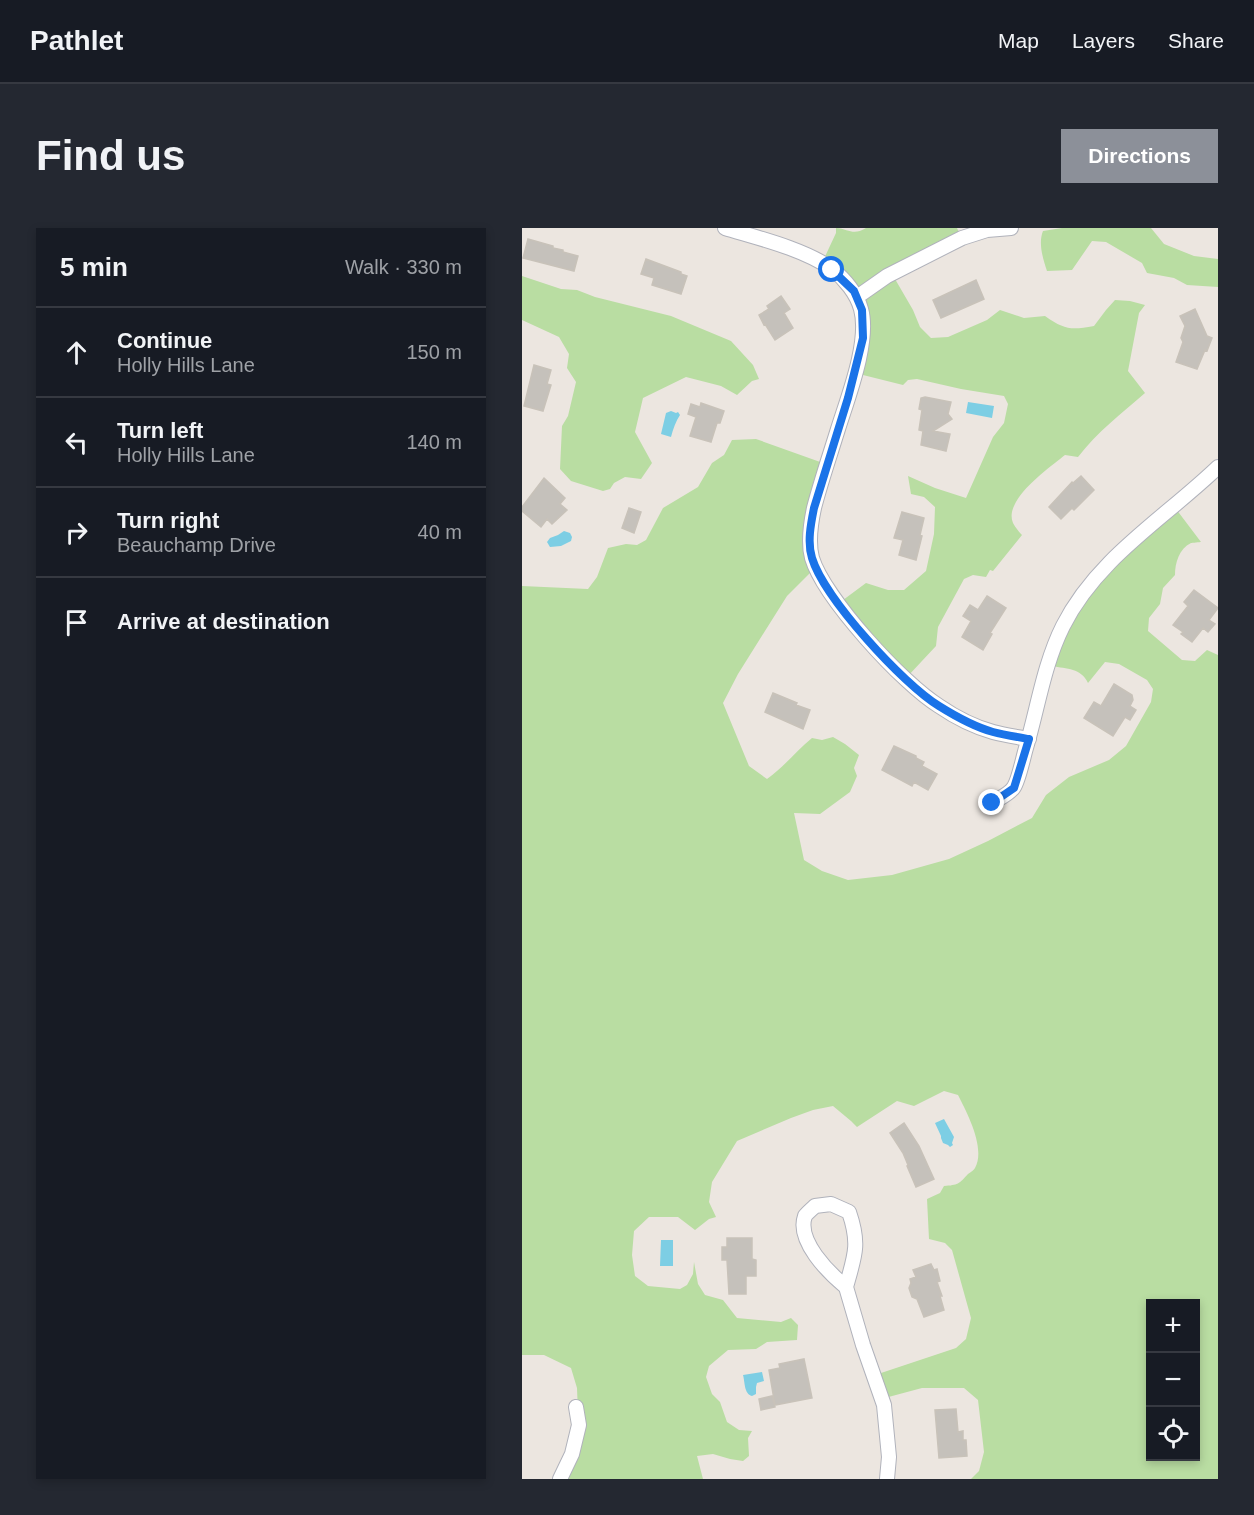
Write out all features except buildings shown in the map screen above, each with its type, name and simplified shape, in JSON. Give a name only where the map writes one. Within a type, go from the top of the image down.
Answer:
[{"type":"street","points":[[725,228],[782,246],[832,270],[854,291],[862,310],[863,338],[848,398],[810,525],[811,556],[819,575],[841,608],[875,647],[923,695],[940,707],[992,732],[1029,739]]},
{"type":"street","points":[[856,297],[887,276],[962,238],[987,230],[1011,228]]},
{"type":"street","points":[[992,803],[1014,788],[1047,666],[1063,627],[1082,593],[1108,563],[1218,467]]},
{"type":"street","points":[[846,1287],[830,1274],[814,1255],[804,1233],[805,1216],[815,1206],[831,1204],[849,1212],[855,1228],[856,1250],[846,1287],[862,1345],[884,1405],[889,1457],[887,1479]]},
{"type":"street","points":[[560,1479],[572,1454],[579,1425],[576,1407]]},
{"type":"green space","points":[[836,228],[854,232],[866,228],[957,228],[962,239],[895,279],[920,327],[931,338],[948,337],[987,320],[1000,310],[1024,318],[1045,316],[1068,328],[1079,328],[1094,326],[1115,300],[1145,305],[1139,313],[1128,371],[1145,393],[1101,431],[1078,457],[1065,455],[1029,485],[1015,504],[1012,514],[1013,523],[1022,535],[986,577],[973,575],[964,579],[938,627],[936,646],[907,677],[839,603],[866,583],[888,590],[904,590],[926,571],[934,534],[935,507],[924,497],[911,494],[908,476],[966,498],[993,437],[1004,423],[1008,404],[1004,396],[917,379],[908,380],[903,385],[855,373],[860,310],[822,263],[836,233]]},
{"type":"green space","points":[[1062,228],[1151,228],[1164,244],[1194,256],[1218,259],[1218,287],[1187,285],[1174,278],[1147,273],[1142,263],[1106,242],[1092,241],[1072,270],[1047,271],[1041,246],[1043,231]]},
{"type":"green space","points":[[522,276],[561,289],[577,290],[595,297],[671,316],[731,341],[753,365],[759,379],[752,381],[737,395],[721,386],[686,377],[643,398],[635,432],[652,463],[641,479],[625,477],[614,483],[610,489],[603,491],[571,481],[560,469],[562,426],[568,416],[576,382],[567,368],[569,354],[559,337],[522,320]]},
{"type":"green space","points":[[756,439],[823,463],[811,516],[814,569],[787,596],[738,674],[723,703],[749,766],[767,779],[812,738],[822,740],[833,737],[859,755],[854,768],[857,776],[850,792],[820,814],[794,813],[804,860],[822,871],[848,880],[892,875],[949,859],[988,841],[1032,818],[1046,795],[1069,777],[1109,760],[1126,746],[1151,702],[1153,689],[1147,680],[1119,664],[1105,662],[1088,683],[1082,674],[1052,666],[1078,596],[1173,505],[1201,542],[1191,543],[1181,553],[1175,575],[1163,588],[1160,604],[1149,618],[1148,631],[1182,660],[1195,661],[1207,650],[1218,655],[1218,1479],[971,1479],[979,1471],[984,1452],[978,1400],[964,1388],[922,1388],[881,1399],[875,1375],[956,1348],[966,1339],[971,1318],[952,1250],[945,1243],[929,1239],[927,1199],[940,1193],[944,1186],[960,1182],[975,1169],[978,1160],[977,1141],[962,1102],[958,1095],[944,1091],[914,1106],[897,1101],[857,1127],[833,1106],[791,1118],[737,1141],[712,1182],[709,1202],[716,1217],[709,1219],[695,1230],[678,1217],[649,1217],[634,1231],[632,1255],[635,1276],[648,1286],[680,1289],[687,1285],[693,1274],[694,1262],[698,1284],[705,1295],[723,1300],[737,1318],[781,1322],[791,1318],[798,1325],[797,1340],[767,1342],[756,1349],[728,1350],[709,1366],[706,1377],[712,1394],[720,1402],[727,1422],[739,1430],[752,1431],[748,1438],[749,1456],[743,1461],[713,1454],[697,1456],[703,1479],[566,1479],[579,1439],[577,1388],[571,1368],[544,1355],[522,1355],[522,586],[588,589],[597,577],[608,548],[626,544],[637,545],[646,540],[663,508],[698,487],[712,463],[724,455],[732,440]]},
{"type":"water","points":[[968,402],[994,406],[992,418],[966,413]]},
{"type":"water","points":[[678,412],[680,415],[671,437],[661,434],[666,413]]},
{"type":"water","points":[[564,531],[570,533],[571,541],[561,546],[550,547],[547,542],[550,538]]},
{"type":"water","points":[[944,1119],[954,1137],[953,1145],[950,1147],[943,1143],[935,1123]]},
{"type":"water","points":[[661,1240],[673,1240],[673,1266],[660,1266]]},
{"type":"water","points":[[762,1372],[764,1381],[757,1383],[756,1394],[749,1395],[743,1375]]},
{"type":"route","points":[[832,270],[854,291],[862,310],[863,338],[848,398],[814,508],[810,525],[811,556],[819,575],[841,608],[875,647],[923,695],[940,707],[992,732],[1029,739],[1014,788],[992,803]]}]
